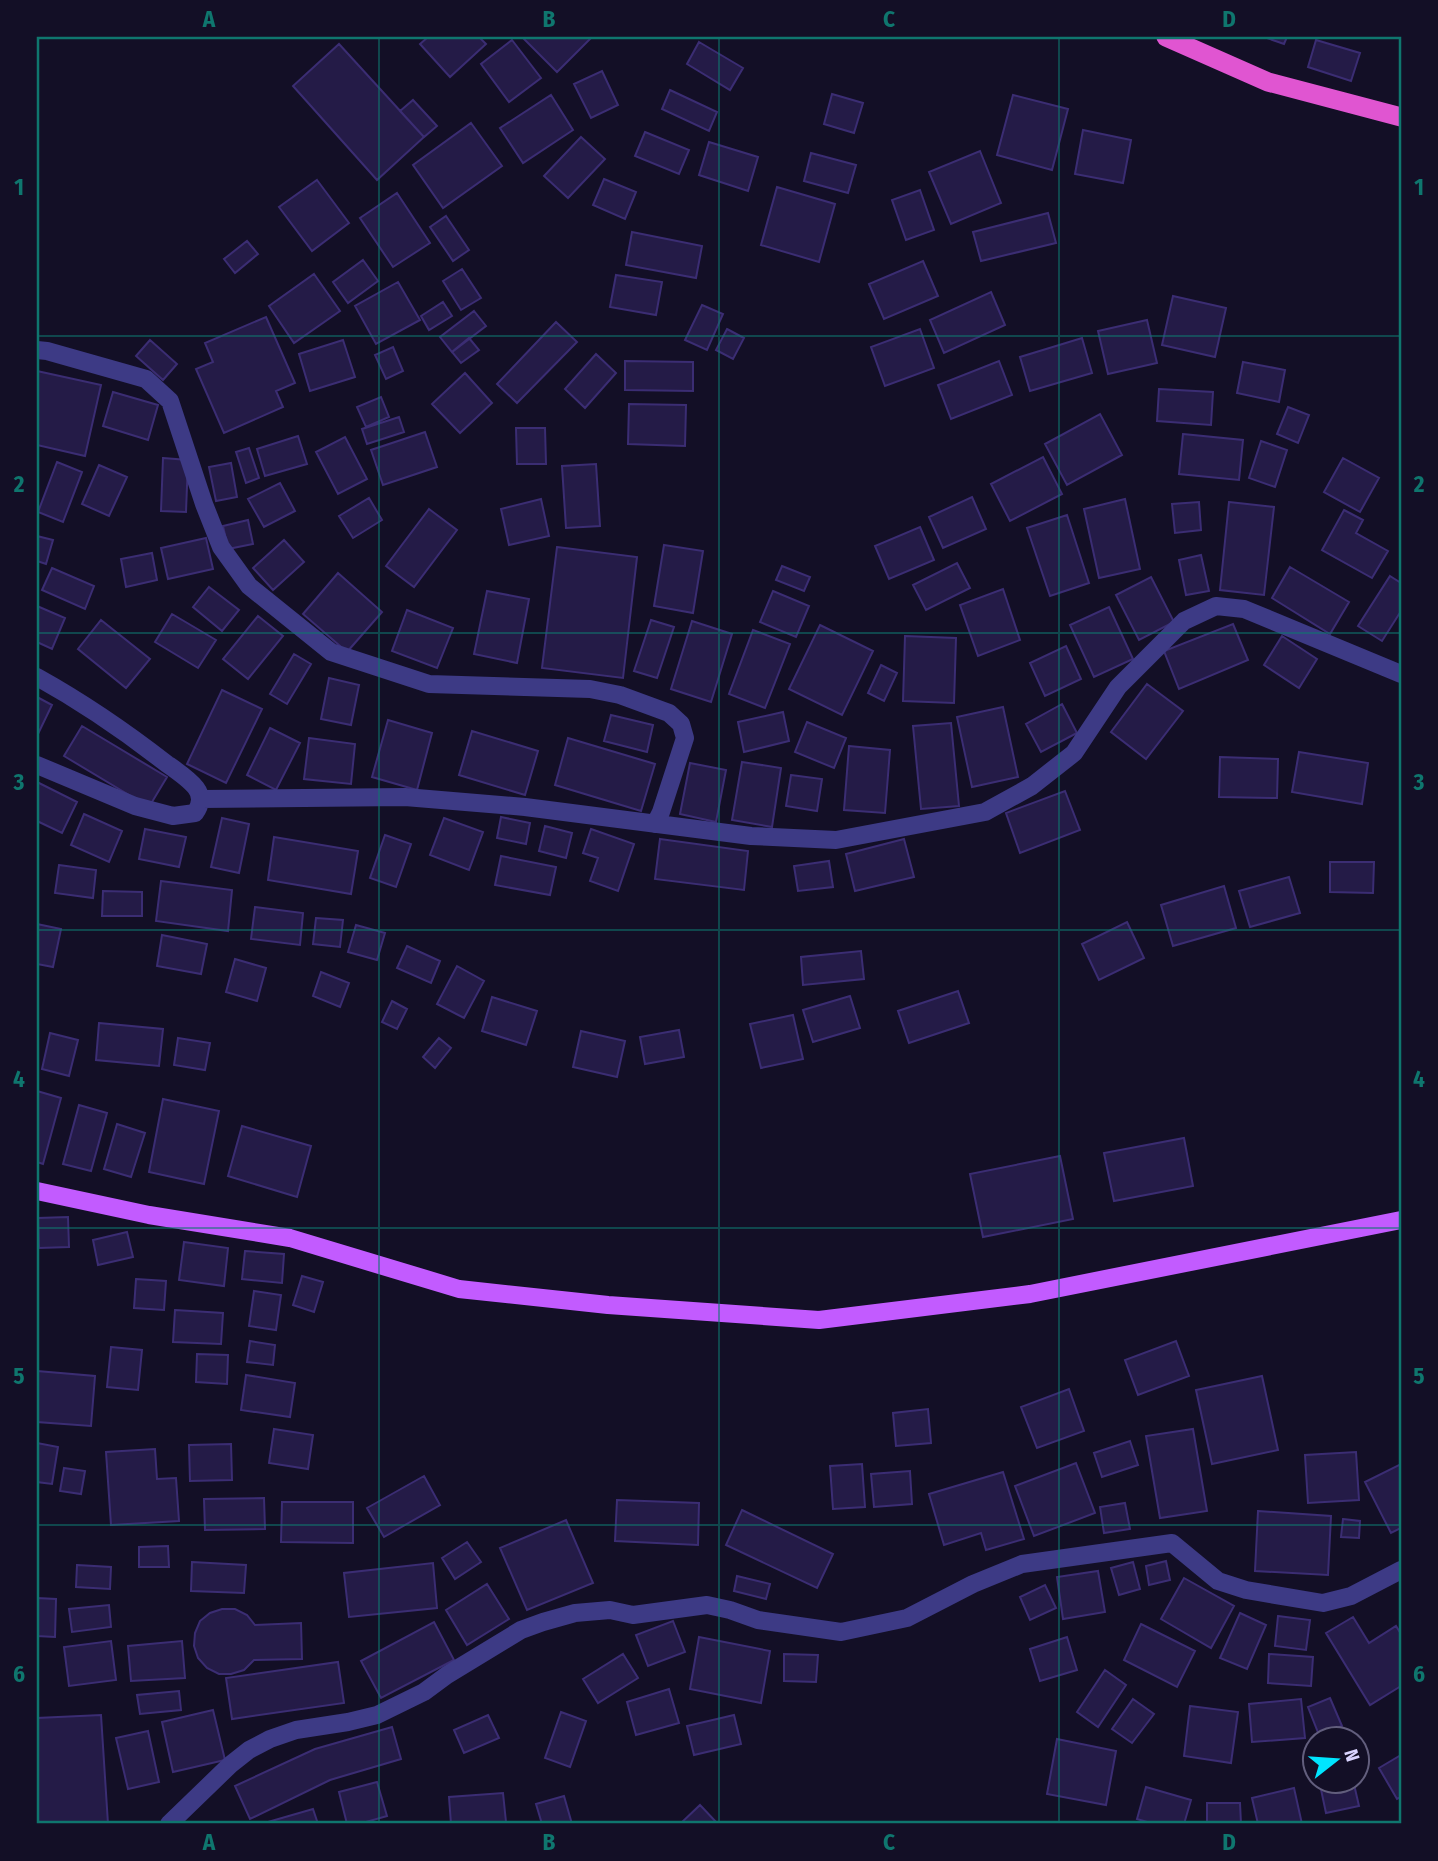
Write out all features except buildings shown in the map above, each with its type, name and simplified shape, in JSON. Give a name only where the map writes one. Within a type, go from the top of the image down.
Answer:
[{"type":"highway","points":[[1166,37],[1268,82],[1401,117]]},
{"type":"main road","points":[[37,1191],[149,1215],[290,1238],[459,1289],[608,1304],[819,1320],[1030,1294],[1401,1220]]},
{"type":"street","points":[[37,350],[146,379],[170,401],[221,547],[248,586],[331,652],[429,684],[590,689],[620,695],[669,713],[681,724],[685,738],[655,824]]},
{"type":"street","points":[[201,799],[405,797],[525,807],[751,836],[836,840],[985,812],[1032,786],[1074,753],[1118,687],[1184,621],[1216,606],[1244,609],[1401,674]]},
{"type":"street","points":[[37,677],[71,696],[147,748],[188,780],[198,790],[201,799],[195,813],[173,816],[135,806],[37,765]]},
{"type":"street","points":[[169,1824],[230,1765],[270,1739],[296,1730],[348,1723],[377,1715],[424,1692],[521,1630],[575,1613],[610,1610],[633,1615],[707,1605],[758,1620],[841,1632],[907,1618],[973,1584],[1022,1564],[1172,1543],[1218,1581],[1246,1590],[1323,1603],[1351,1596],[1401,1570]]}]
